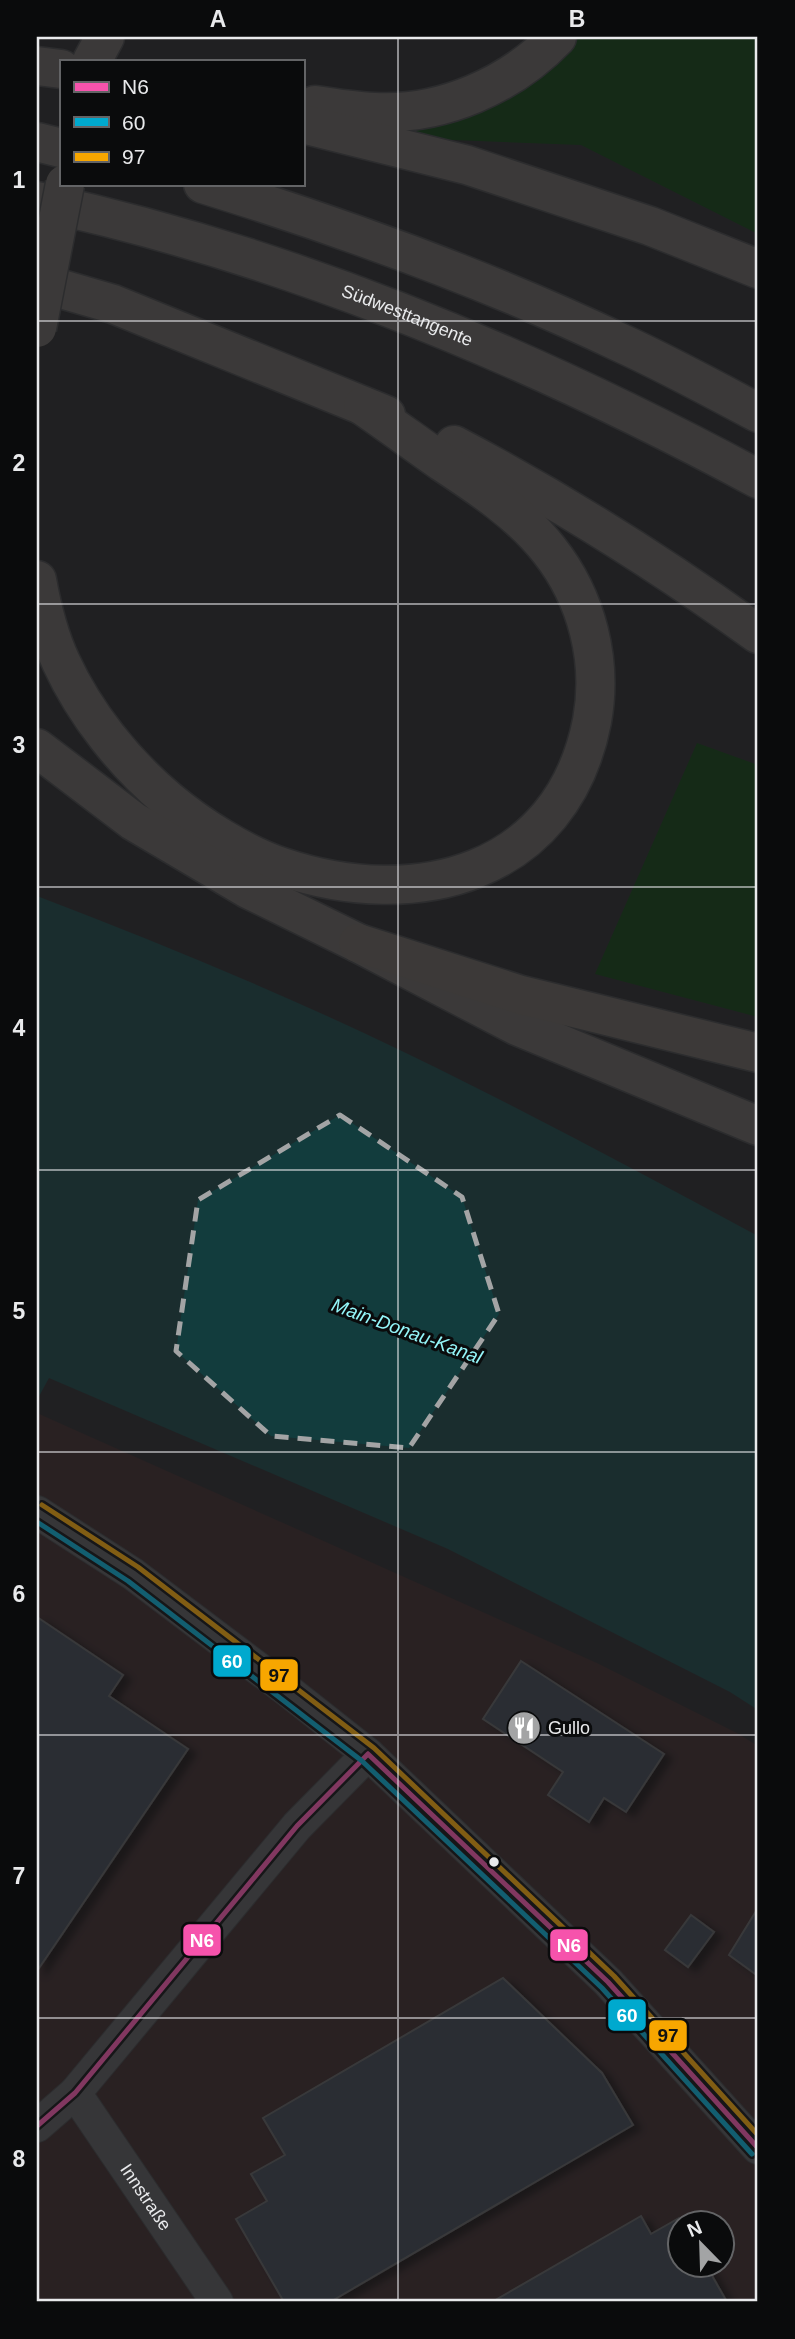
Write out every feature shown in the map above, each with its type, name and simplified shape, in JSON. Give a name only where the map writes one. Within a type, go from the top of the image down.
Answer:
[{"type":"highway","points":[[86,37],[90,60]]},
{"type":"highway","points":[[91,60],[105,37]]},
{"type":"highway","points":[[304,104],[376,113],[443,105],[487,88],[513,74],[557,37]]},
{"type":"highway","points":[[37,66],[60,69]]},
{"type":"highway","points":[[304,124],[467,165],[650,226],[758,269]]},
{"type":"highway","points":[[37,142],[60,148]]},
{"type":"highway","points":[[37,328],[65,186]]},
{"type":"highway","points":[[209,186],[354,233],[496,288],[622,343],[758,413]]},
{"type":"highway","name":"Südwesttangente","points":[[37,201],[205,245],[398,312],[585,391],[758,479]]},
{"type":"highway","points":[[37,282],[113,304],[432,434],[531,487],[675,577],[758,634]]},
{"type":"highway","points":[[37,580],[43,612],[60,660],[84,705],[124,757],[159,791],[220,837],[280,867],[334,881],[382,886],[415,885],[445,880],[489,863],[534,833],[556,808],[573,779],[587,743],[594,708],[594,651],[587,624],[561,568],[548,548],[521,521],[491,496],[363,406]]},
{"type":"highway","points":[[37,748],[98,796],[174,846],[248,889],[517,1026],[758,1126]]},
{"type":"highway","points":[[358,943],[521,995],[758,1053]]},
{"type":"street","points":[[37,1512],[133,1574],[292,1693],[368,1754],[608,1982],[758,2148]]},
{"type":"street","points":[[37,2126],[75,2093],[297,1826],[368,1754]]},
{"type":"street","name":"Innstraße","points":[[75,2093],[217,2302]]},
{"type":"highlighted area","points":[[340,1115],[462,1197],[499,1314],[409,1448],[271,1436],[176,1351],[198,1200]]},
{"type":"shaded area","points":[[37,1413],[597,1663],[758,1746],[758,2302],[37,2302]]},
{"type":"green space","points":[[578,37],[758,37],[758,234],[581,145],[403,138],[404,127],[551,65]]},
{"type":"green space","points":[[697,743],[758,765],[758,1017],[595,974]]},
{"type":"water","name":"Main-Donau-Kanal","points":[[37,896],[202,962],[364,1033],[513,1106],[758,1236],[758,1710],[730,1692],[448,1549],[49,1378],[37,1400]]},
{"type":"building","points":[[37,1617],[123,1675],[109,1696],[188,1749],[37,1971]]},
{"type":"building","points":[[521,1661],[664,1754],[626,1812],[604,1798],[589,1822],[548,1795],[563,1772],[483,1719]]},
{"type":"building","points":[[758,1908],[758,1976],[729,1955]]},
{"type":"building","points":[[691,1915],[714,1932],[688,1967],[665,1950]]},
{"type":"building","points":[[503,1978],[602,2073],[633,2125],[330,2302],[284,2302],[236,2219],[267,2201],[251,2174],[285,2155],[263,2118]]},
{"type":"building","points":[[641,2216],[651,2234],[666,2225],[666,2280],[715,2280],[727,2302],[492,2302]]},
{"type":"transit line","name":"97","points":[[42,1505],[138,1567],[374,1748],[614,1976],[758,2135]]},
{"type":"transit line","name":"60","points":[[37,1522],[128,1581],[362,1761],[602,1988],[752,2154]]},
{"type":"transit line","name":"N6","points":[[368,1754],[608,1982],[758,2148]]},
{"type":"transit line","name":"N6","points":[[37,2126],[75,2093],[297,1826],[368,1754]]},
{"type":"place","name":"Gullo","points":[[524,1728]]}]
